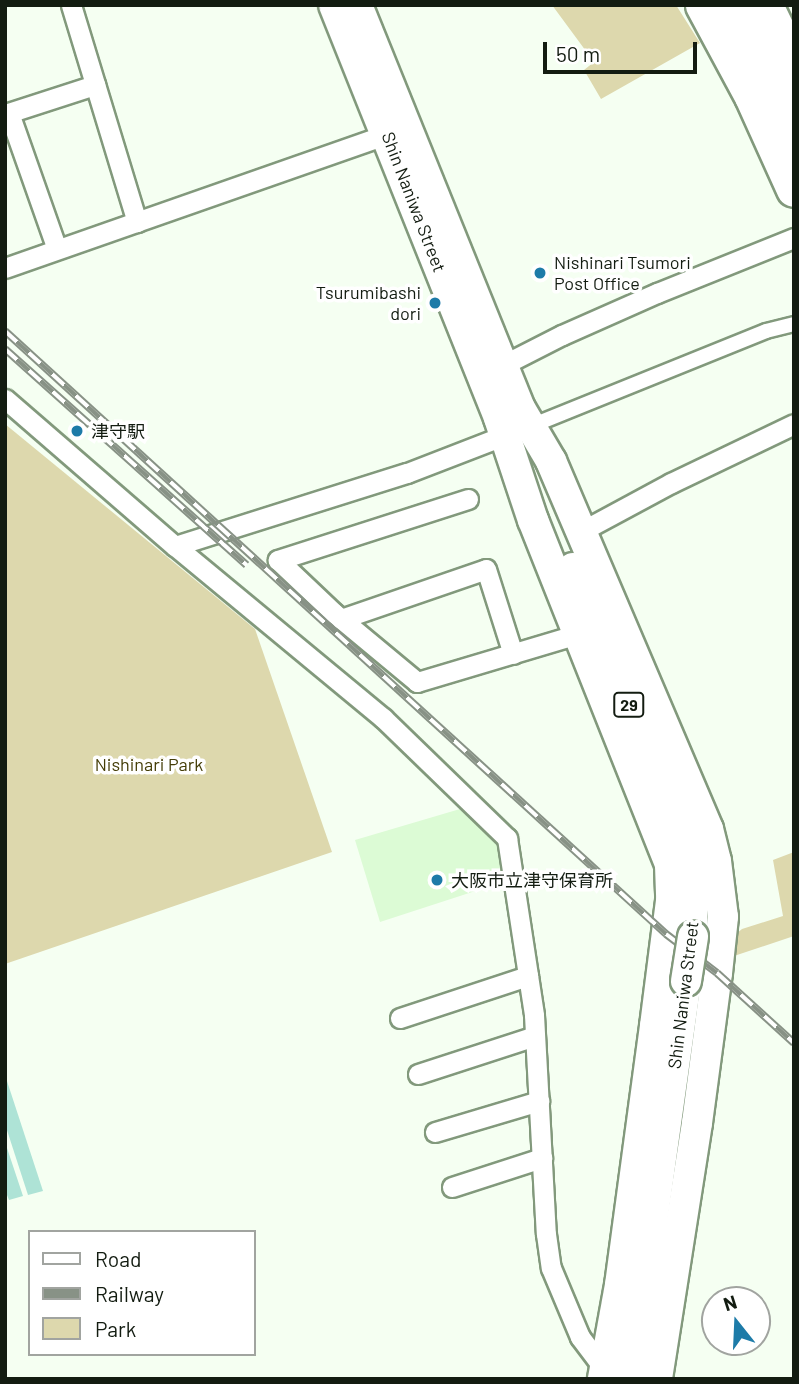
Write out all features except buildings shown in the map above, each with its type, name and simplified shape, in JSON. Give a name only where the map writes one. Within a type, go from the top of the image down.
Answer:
[{"type":"highway","points":[[703,5],[752,96],[794,188]]},
{"type":"highway","points":[[734,5],[776,89],[794,133]]},
{"type":"highway","points":[[765,5],[794,65]]},
{"type":"main road","name":"Shin Naniwa Street","points":[[334,5],[387,134],[514,424],[684,844],[691,870],[693,937],[613,1376]]},
{"type":"main road","name":"Shin Naniwa Street","points":[[358,5],[503,365],[514,424]]},
{"type":"main road","points":[[514,424],[551,461],[708,829],[723,917],[697,1123],[657,1379]]},
{"type":"main road","points":[[514,424],[578,634],[670,865],[671,901],[613,1376]]},
{"type":"street","points":[[71,5],[136,222]]},
{"type":"street","points":[[57,249],[7,114],[94,85]]},
{"type":"street","points":[[5,268],[387,134]]},
{"type":"street","points":[[503,365],[562,335],[657,293],[794,238]]},
{"type":"street","points":[[175,546],[407,473],[514,424],[766,331],[794,324]]},
{"type":"street","points":[[5,399],[175,546],[383,718],[507,838],[535,1036],[551,1268],[580,1337],[613,1376]]},
{"type":"street","points":[[580,532],[794,424]]},
{"type":"street","points":[[468,499],[278,560],[341,619],[417,682],[578,634]]},
{"type":"street","points":[[341,619],[486,569],[513,654]]},
{"type":"street","points":[[400,1018],[528,976]]},
{"type":"street","points":[[418,1074],[535,1036]]},
{"type":"street","points":[[436,1132],[539,1101]]},
{"type":"street","points":[[452,1187],[542,1158]]},
{"type":"shaded area","points":[[460,809],[499,844],[503,882],[380,922],[355,840]]},
{"type":"green space","points":[[552,5],[676,5],[700,43],[601,99],[584,70],[594,62]]},
{"type":"green space","name":"Nishinari Park","points":[[5,424],[255,629],[332,852],[5,964]]},
{"type":"green space","points":[[794,852],[794,936],[734,956],[736,934],[742,929],[783,916],[773,860]]},
{"type":"water","points":[[5,1075],[43,1191],[28,1195],[5,1124]]},
{"type":"water","points":[[5,1142],[23,1196],[9,1200],[5,1190]]},
{"type":"railway","points":[[5,331],[666,934],[717,973],[794,1043]]},
{"type":"railway","points":[[5,349],[247,565]]},
{"type":"place","name":"Nishinari Tsumori Post Office","points":[[540,273]]},
{"type":"place","name":"Tsurumibashi dori","points":[[435,303]]},
{"type":"place","name":"津守駅","points":[[77,431]]},
{"type":"place","name":"大阪市立津守保育所","points":[[437,880]]}]
